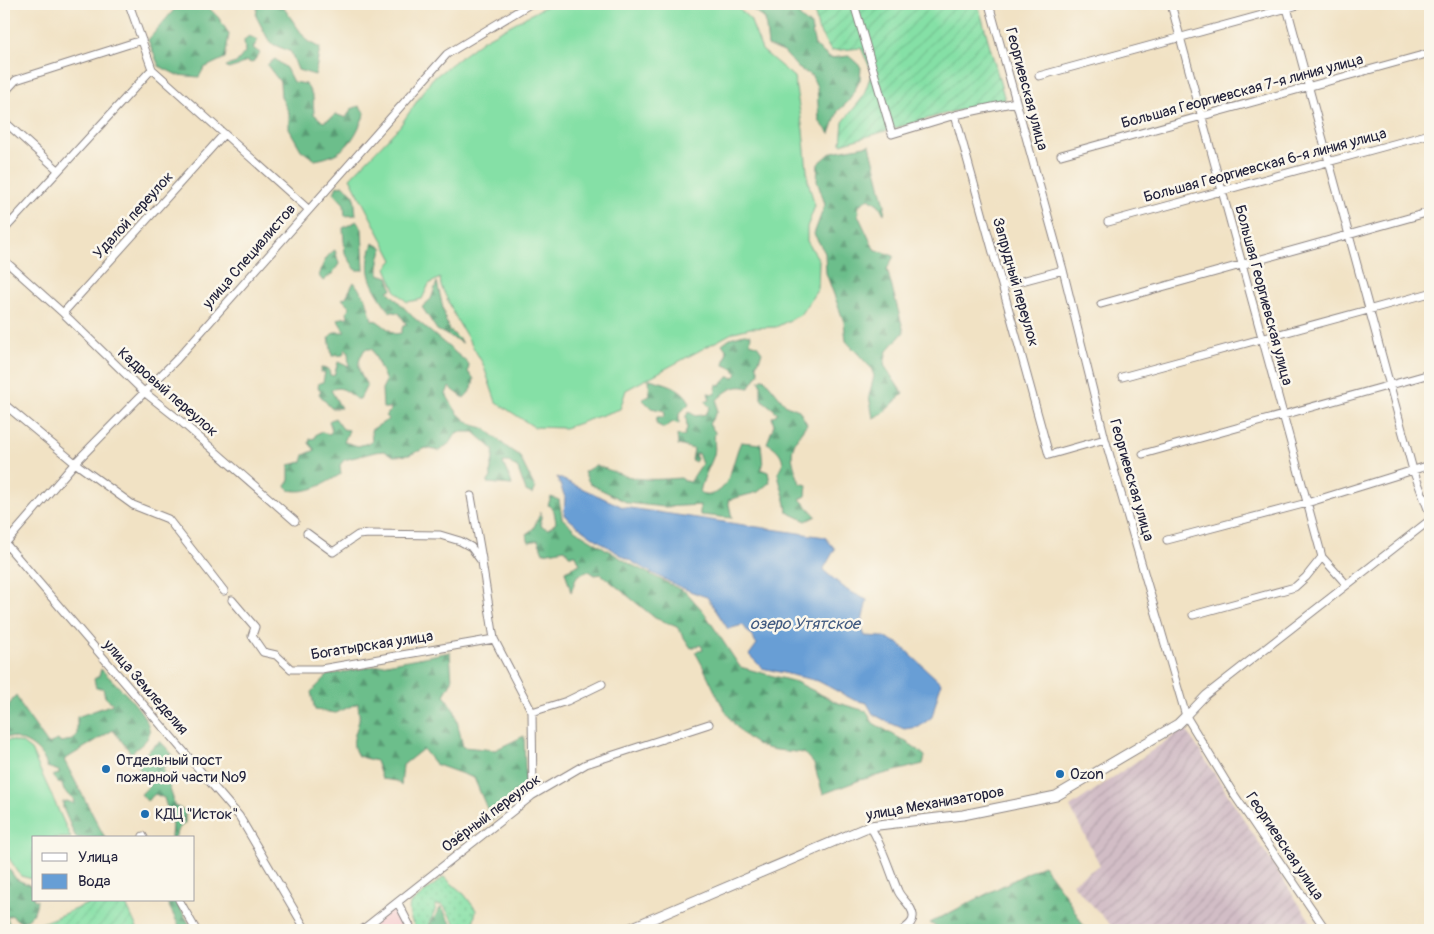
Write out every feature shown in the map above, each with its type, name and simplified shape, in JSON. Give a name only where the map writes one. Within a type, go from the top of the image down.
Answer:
[{"type":"street","points":[[129,4],[152,69],[308,209]]},
{"type":"street","name":"улица Специалистов","points":[[5,544],[75,463],[177,359],[447,54],[530,4]]},
{"type":"street","points":[[854,4],[892,134],[955,115],[1016,102]]},
{"type":"street","name":"Георгиевская улица","points":[[989,4],[1063,270],[1106,439],[1186,716],[1233,793],[1326,930]]},
{"type":"street","name":"Большая Георгиевская улица","points":[[1171,4],[1322,557],[1347,585]]},
{"type":"street","points":[[1039,76],[1287,6],[1302,4]]},
{"type":"street","points":[[1287,6],[1413,470],[1430,514]]},
{"type":"street","points":[[4,92],[16,80],[142,40]]},
{"type":"street","name":"Большая Георгиевская 7-я линия улица","points":[[1061,155],[1430,54]]},
{"type":"street","points":[[4,230],[152,69]]},
{"type":"street","name":"Запрудный переулок","points":[[955,115],[1049,455],[1106,439]]},
{"type":"street","points":[[4,121],[58,170]]},
{"type":"street","name":"Удалой переулок","points":[[63,313],[224,134]]},
{"type":"street","name":"Большая Георгиевская 6-я линия улица","points":[[1108,222],[1430,134]]},
{"type":"street","points":[[1101,304],[1430,212]]},
{"type":"street","name":"Кадровый переулок","points":[[4,260],[63,313],[144,392],[177,418],[295,521]]},
{"type":"street","points":[[1003,286],[1063,270]]},
{"type":"street","points":[[1122,377],[1262,337],[1430,293]]},
{"type":"street","points":[[1143,454],[1430,374]]},
{"type":"street","points":[[4,404],[75,463],[133,505],[168,519],[224,591]]},
{"type":"street","points":[[1167,540],[1307,503],[1430,465]]},
{"type":"street","points":[[471,496],[494,639],[532,712],[533,795]]},
{"type":"street","points":[[1186,716],[1206,695],[1430,520]]},
{"type":"street","points":[[307,533],[333,552],[345,546],[358,535],[440,535],[460,541],[471,547],[482,562]]},
{"type":"street","name":"улица Земледелия","points":[[5,544],[239,816],[306,930]]},
{"type":"street","points":[[1193,615],[1295,587],[1322,557]]},
{"type":"street","name":"Богатырская улица","points":[[232,600],[255,627],[252,636],[264,652],[276,655],[291,669],[321,669],[494,639]]},
{"type":"street","points":[[532,712],[567,701],[602,684]]},
{"type":"street","name":"улица Механизаторов","points":[[626,930],[870,826],[964,815],[1056,796],[1178,724],[1186,716]]},
{"type":"street","name":"Озёрный переулок","points":[[362,930],[533,795],[586,764],[709,724]]},
{"type":"street","points":[[870,826],[882,847],[899,893],[911,909],[913,917],[911,924],[903,930]]},
{"type":"street","points":[[180,902],[196,930]]},
{"type":"street","points":[[398,903],[412,930]]},
{"type":"shaded area","points":[[1185,728],[1316,930],[1115,930],[1072,883],[1100,865],[1070,807]]},
{"type":"shaded area","points":[[393,909],[404,930],[366,930]]},
{"type":"green space","points":[[179,4],[205,4],[218,17],[229,34],[225,58],[204,68],[199,77],[177,75],[159,66],[148,40]]},
{"type":"green space","points":[[258,4],[281,4],[307,41],[320,48],[315,75],[298,70],[291,52],[270,43],[256,16]]},
{"type":"green space","points":[[550,4],[733,4],[750,19],[762,50],[794,77],[803,130],[808,181],[815,206],[807,227],[807,241],[819,260],[818,289],[800,315],[776,327],[750,328],[734,332],[626,390],[620,409],[565,428],[534,427],[496,402],[483,364],[457,320],[441,286],[440,278],[429,284],[422,299],[407,302],[396,292],[386,268],[393,260],[350,178],[400,126],[432,79],[483,40]]},
{"type":"green space","points":[[752,4],[800,4],[799,16],[811,26],[815,46],[830,58],[849,56],[861,67],[860,80],[849,101],[838,111],[830,134],[819,121],[817,87],[812,76],[798,68],[784,52],[768,46],[765,19],[752,9]]},
{"type":"green space","points":[[813,4],[978,4],[1005,100],[951,112],[841,144],[843,122],[863,97],[872,72],[861,48],[831,51],[818,29]]},
{"type":"green space","points":[[249,36],[258,40],[253,48],[260,53],[252,63],[246,61],[228,69],[226,66],[236,63],[245,52],[244,40]]},
{"type":"green space","points":[[275,59],[286,68],[293,82],[306,84],[313,97],[314,114],[323,122],[332,118],[335,114],[346,118],[351,109],[359,106],[365,113],[352,139],[341,150],[325,158],[315,160],[301,150],[289,129],[289,113],[281,97],[280,82],[267,65]]},
{"type":"green space","points":[[870,145],[885,205],[884,214],[879,205],[869,198],[859,205],[858,215],[874,249],[894,256],[887,269],[904,332],[887,351],[884,365],[903,394],[883,413],[873,418],[869,396],[874,376],[871,368],[846,341],[844,322],[826,273],[825,253],[814,234],[825,204],[817,181],[818,164],[832,152]]},
{"type":"green space","points":[[343,185],[354,195],[356,215],[345,216],[344,204],[334,193],[337,186]]},
{"type":"green space","points":[[357,221],[362,229],[364,270],[356,270],[345,253],[343,228]]},
{"type":"green space","points":[[373,243],[383,248],[379,259],[379,274],[388,277],[392,289],[388,291],[413,317],[469,364],[468,372],[474,379],[472,389],[464,398],[449,387],[446,394],[454,408],[466,421],[485,429],[519,455],[535,488],[532,494],[526,491],[518,469],[509,462],[503,462],[512,485],[487,483],[491,477],[493,449],[474,432],[457,432],[451,442],[439,451],[426,448],[409,455],[394,456],[384,451],[344,460],[340,465],[341,474],[322,485],[310,489],[296,491],[289,490],[286,486],[289,480],[289,465],[302,462],[304,455],[315,450],[309,443],[310,439],[315,438],[316,434],[321,432],[330,434],[332,430],[329,421],[335,418],[343,429],[349,430],[344,442],[358,446],[372,442],[371,430],[389,419],[386,416],[392,408],[383,408],[382,389],[386,381],[372,349],[365,349],[360,359],[359,368],[361,376],[367,385],[360,399],[356,399],[345,390],[338,388],[331,390],[341,408],[331,408],[319,394],[321,390],[318,388],[319,383],[323,382],[325,372],[321,372],[321,368],[329,369],[330,375],[334,376],[338,362],[349,367],[348,352],[345,349],[343,355],[332,356],[329,337],[334,332],[345,332],[337,319],[348,317],[347,311],[350,307],[342,299],[346,297],[354,282],[366,299],[372,320],[377,321],[395,334],[401,333],[403,326],[407,325],[399,313],[389,311],[371,279],[368,263]]},
{"type":"green space","points":[[335,250],[339,264],[332,274],[323,281],[319,276],[323,265],[326,258]]},
{"type":"green space","points":[[437,282],[449,329],[463,343],[437,330],[422,307],[431,299]]},
{"type":"green space","points":[[744,334],[751,335],[750,343],[757,345],[762,352],[759,361],[756,363],[759,373],[749,388],[735,387],[724,393],[717,400],[717,412],[709,424],[715,432],[715,452],[702,483],[700,493],[710,494],[718,492],[724,486],[741,442],[761,444],[763,466],[760,469],[768,472],[770,482],[758,492],[728,500],[732,518],[700,515],[700,505],[664,507],[628,503],[590,484],[584,472],[596,465],[619,474],[638,478],[681,478],[690,482],[702,464],[698,453],[695,455],[697,459],[695,462],[692,460],[694,449],[678,445],[677,435],[684,436],[687,429],[686,416],[689,412],[696,416],[706,414],[710,407],[705,402],[710,400],[708,393],[715,394],[717,384],[720,386],[729,376],[733,378],[737,374],[734,369],[724,365],[727,351],[722,344],[730,338]]},
{"type":"green space","points":[[764,378],[786,405],[799,410],[807,424],[796,439],[792,452],[800,483],[807,485],[806,496],[800,499],[816,516],[806,521],[787,512],[778,473],[782,464],[781,455],[767,443],[774,425],[772,417],[778,413],[761,399],[761,384],[759,381]]},
{"type":"green space","points":[[649,379],[673,386],[687,398],[690,403],[679,414],[679,424],[673,422],[664,428],[656,424],[657,417],[664,417],[665,411],[651,408],[642,399],[650,396]]},
{"type":"green space","points":[[551,497],[559,500],[562,518],[576,531],[632,565],[687,593],[703,611],[740,667],[796,682],[838,703],[866,711],[873,723],[913,746],[925,756],[923,764],[860,780],[823,794],[814,764],[804,753],[763,747],[750,740],[739,730],[722,706],[695,652],[703,650],[701,645],[691,648],[677,627],[655,618],[601,574],[595,575],[589,571],[577,576],[571,592],[565,571],[580,564],[576,555],[569,555],[565,549],[543,553],[538,540],[529,542],[526,534],[533,529],[541,512],[541,526],[548,529],[556,523],[554,511],[548,505]]},
{"type":"green space","points":[[450,652],[452,681],[444,695],[455,712],[463,747],[495,750],[524,736],[526,796],[492,820],[474,778],[435,764],[423,749],[403,765],[401,786],[397,781],[382,779],[376,761],[358,756],[355,751],[354,738],[359,718],[358,703],[336,713],[315,710],[311,692],[328,675]]},
{"type":"green space","points":[[101,669],[132,701],[146,721],[149,730],[148,737],[131,753],[113,730],[64,760],[104,836],[75,836],[63,808],[63,802],[67,801],[74,804],[73,798],[64,791],[62,784],[58,783],[52,776],[59,774],[59,771],[47,767],[41,754],[24,741],[4,736],[4,706],[9,705],[16,695],[23,709],[48,744],[58,740],[60,742],[73,740],[77,735],[77,717],[113,704],[105,697],[103,688],[96,688],[94,679],[99,676]]},
{"type":"green space","points":[[10,740],[22,743],[31,750],[70,836],[32,836],[32,879],[21,876],[4,851],[4,741]]},
{"type":"green space","points":[[160,741],[173,755],[163,768],[174,806],[185,810],[185,823],[178,829],[176,836],[171,836],[172,824],[164,798],[155,794],[147,801],[141,794],[150,785],[138,766],[139,759]]},
{"type":"green space","points":[[4,862],[16,879],[31,886],[32,902],[36,902],[34,911],[24,921],[20,922],[11,915],[7,917],[11,930],[4,930]]},
{"type":"green space","points":[[1043,865],[1066,896],[1086,930],[942,930],[930,923]]},
{"type":"green space","points":[[444,877],[464,894],[476,910],[472,930],[456,930],[458,928],[443,905],[435,905],[435,912],[429,923],[428,930],[417,930],[413,924],[410,915],[410,904]]},
{"type":"green space","points":[[92,902],[125,902],[138,930],[25,930]]},
{"type":"green space","points":[[167,902],[176,902],[193,930],[181,930]]},
{"type":"green space","points":[[441,907],[454,928],[453,930],[430,930],[430,924]]},
{"type":"water","name":"озеро Утятское","points":[[557,477],[623,507],[825,537],[835,549],[823,570],[847,590],[867,600],[861,626],[865,636],[883,637],[898,643],[941,683],[932,717],[919,727],[904,729],[873,714],[867,703],[854,700],[818,681],[762,668],[749,655],[757,644],[743,625],[728,629],[707,597],[673,583],[632,562],[594,538],[564,515],[565,497]]},
{"type":"place","name":"Отдельный пост пожарной части №9","points":[[106,769]]},
{"type":"place","name":"Ozon","points":[[1060,774]]},
{"type":"place","name":"КДЦ \"Исток\"","points":[[145,814]]}]
